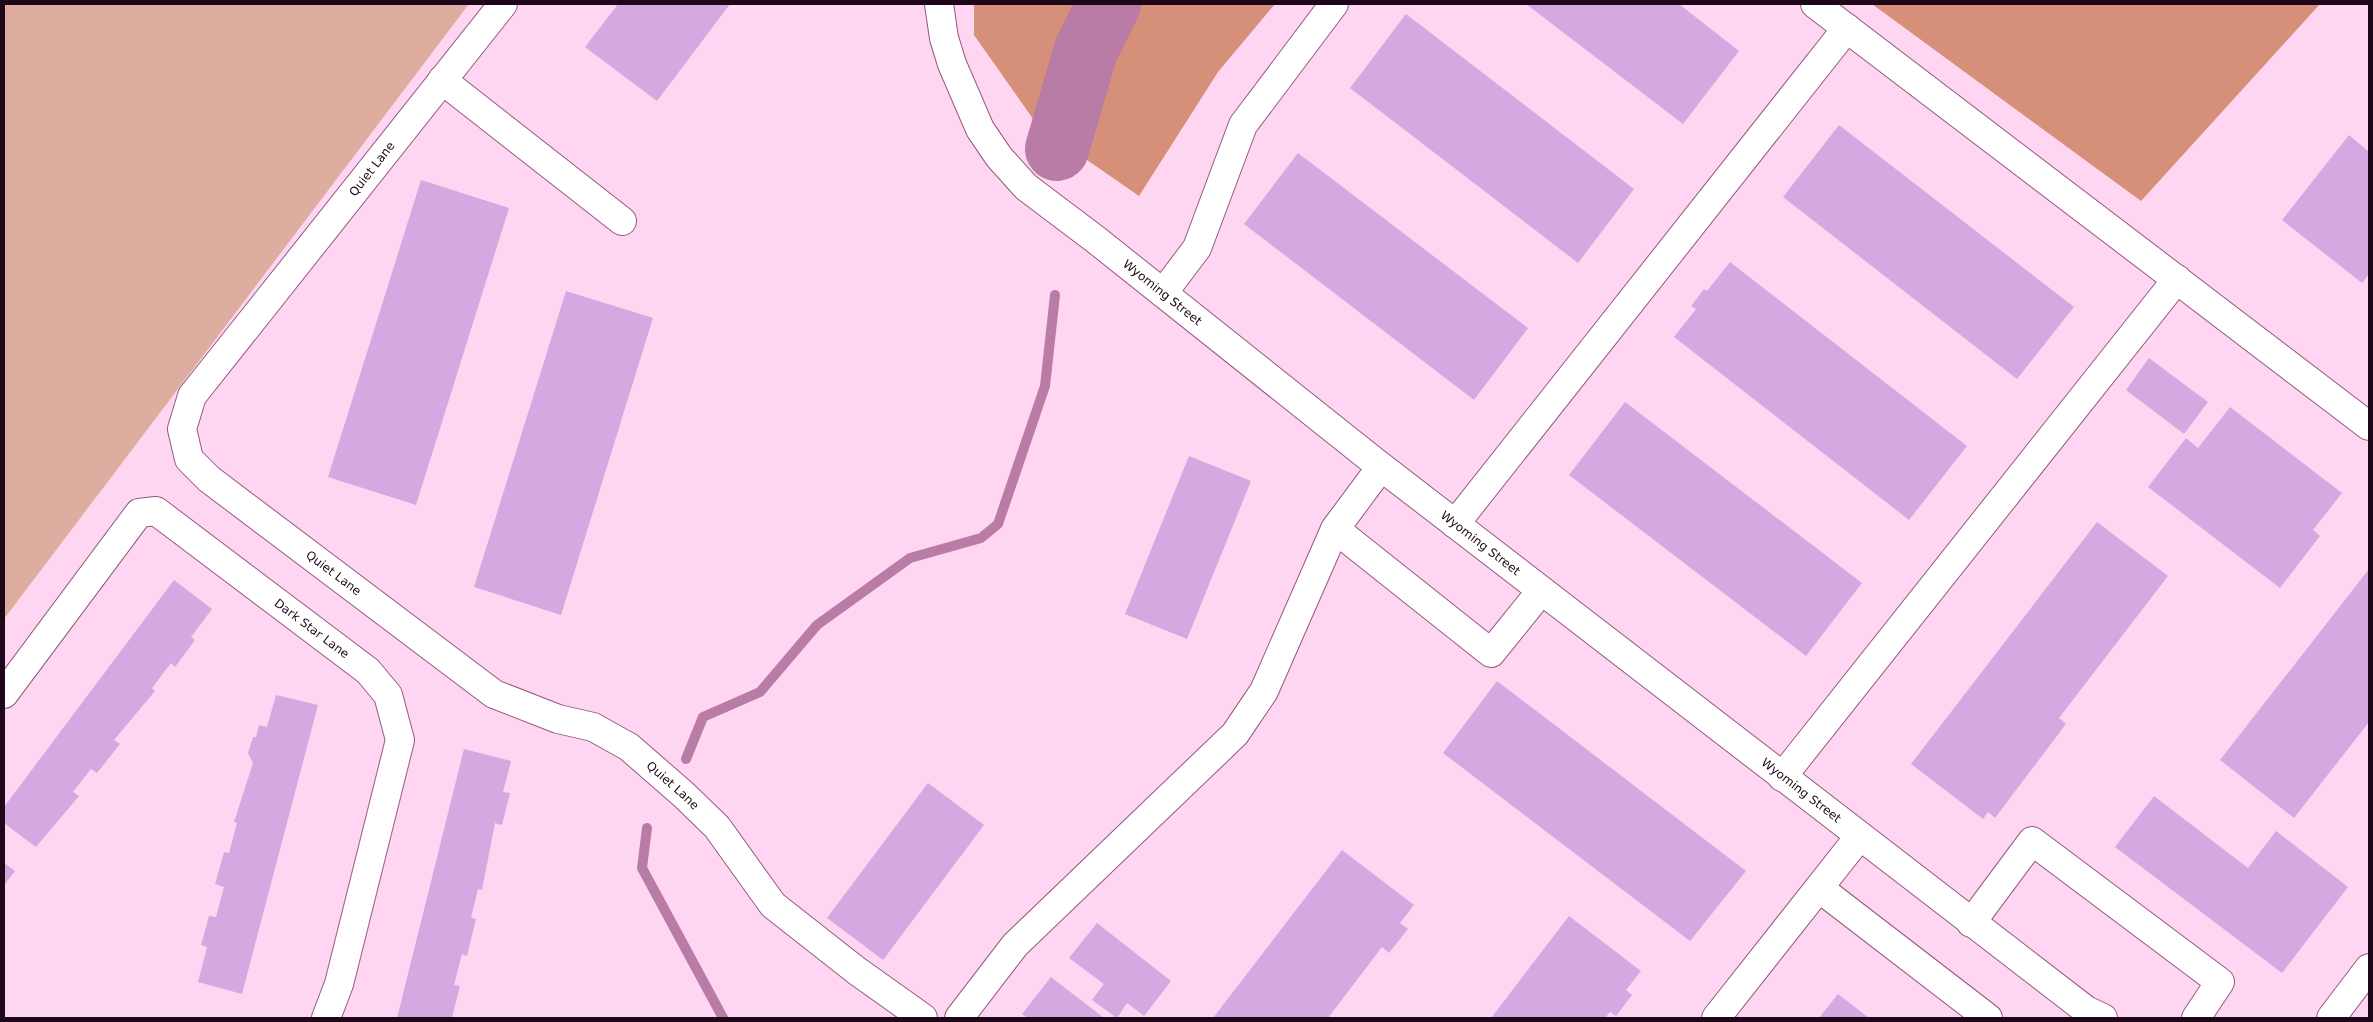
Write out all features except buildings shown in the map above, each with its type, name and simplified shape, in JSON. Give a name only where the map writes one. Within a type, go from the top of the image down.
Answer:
[{"type":"street","name":"Quiet Lane","points":[[503,4],[192,396],[182,430],[189,459],[209,479],[494,694],[558,719],[594,727],[629,747],[717,827],[773,904],[858,971],[923,1018]]},
{"type":"street","name":"Wyoming Street","points":[[939,4],[944,38],[952,64],[980,128],[999,157],[1026,187],[1163,293],[1381,467],[1859,837],[2086,1010],[2102,1018]]},
{"type":"street","points":[[1163,293],[1197,248],[1243,125],[1334,4]]},
{"type":"street","points":[[1815,4],[2369,426]]},
{"type":"street","points":[[1455,524],[1847,28]]},
{"type":"street","points":[[442,80],[622,221]]},
{"type":"street","points":[[1782,777],[2176,279]]},
{"type":"street","points":[[959,1018],[1015,944],[1235,734],[1264,691],[1335,529],[1381,467]]},
{"type":"street","name":"Dark Star Lane","points":[[4,694],[140,513],[156,511],[368,671],[388,696],[400,740],[339,984],[326,1018]]},
{"type":"street","points":[[1335,529],[1491,652],[1541,590]]},
{"type":"street","points":[[1716,1018],[1859,837]]},
{"type":"street","points":[[1971,923],[2032,841],[2220,982],[2196,1018]]},
{"type":"street","points":[[1818,888],[1988,1018]]},
{"type":"street","points":[[2331,1018],[2369,968]]},
{"type":"shaded area","points":[[4,4],[469,4],[4,619]]},
{"type":"shaded area","points":[[974,4],[1275,4],[1218,72],[1139,196],[1038,126],[974,35]]},
{"type":"shaded area","points":[[1872,4],[2320,4],[2141,201]]},
{"type":"waterway","points":[[1057,149],[1086,50],[1109,4]]},
{"type":"waterway","points":[[686,759],[703,717],[760,692],[817,625],[910,558],[981,538],[998,524],[1045,386],[1055,295]]},
{"type":"waterway","points":[[647,828],[642,868],[723,1018]]}]
